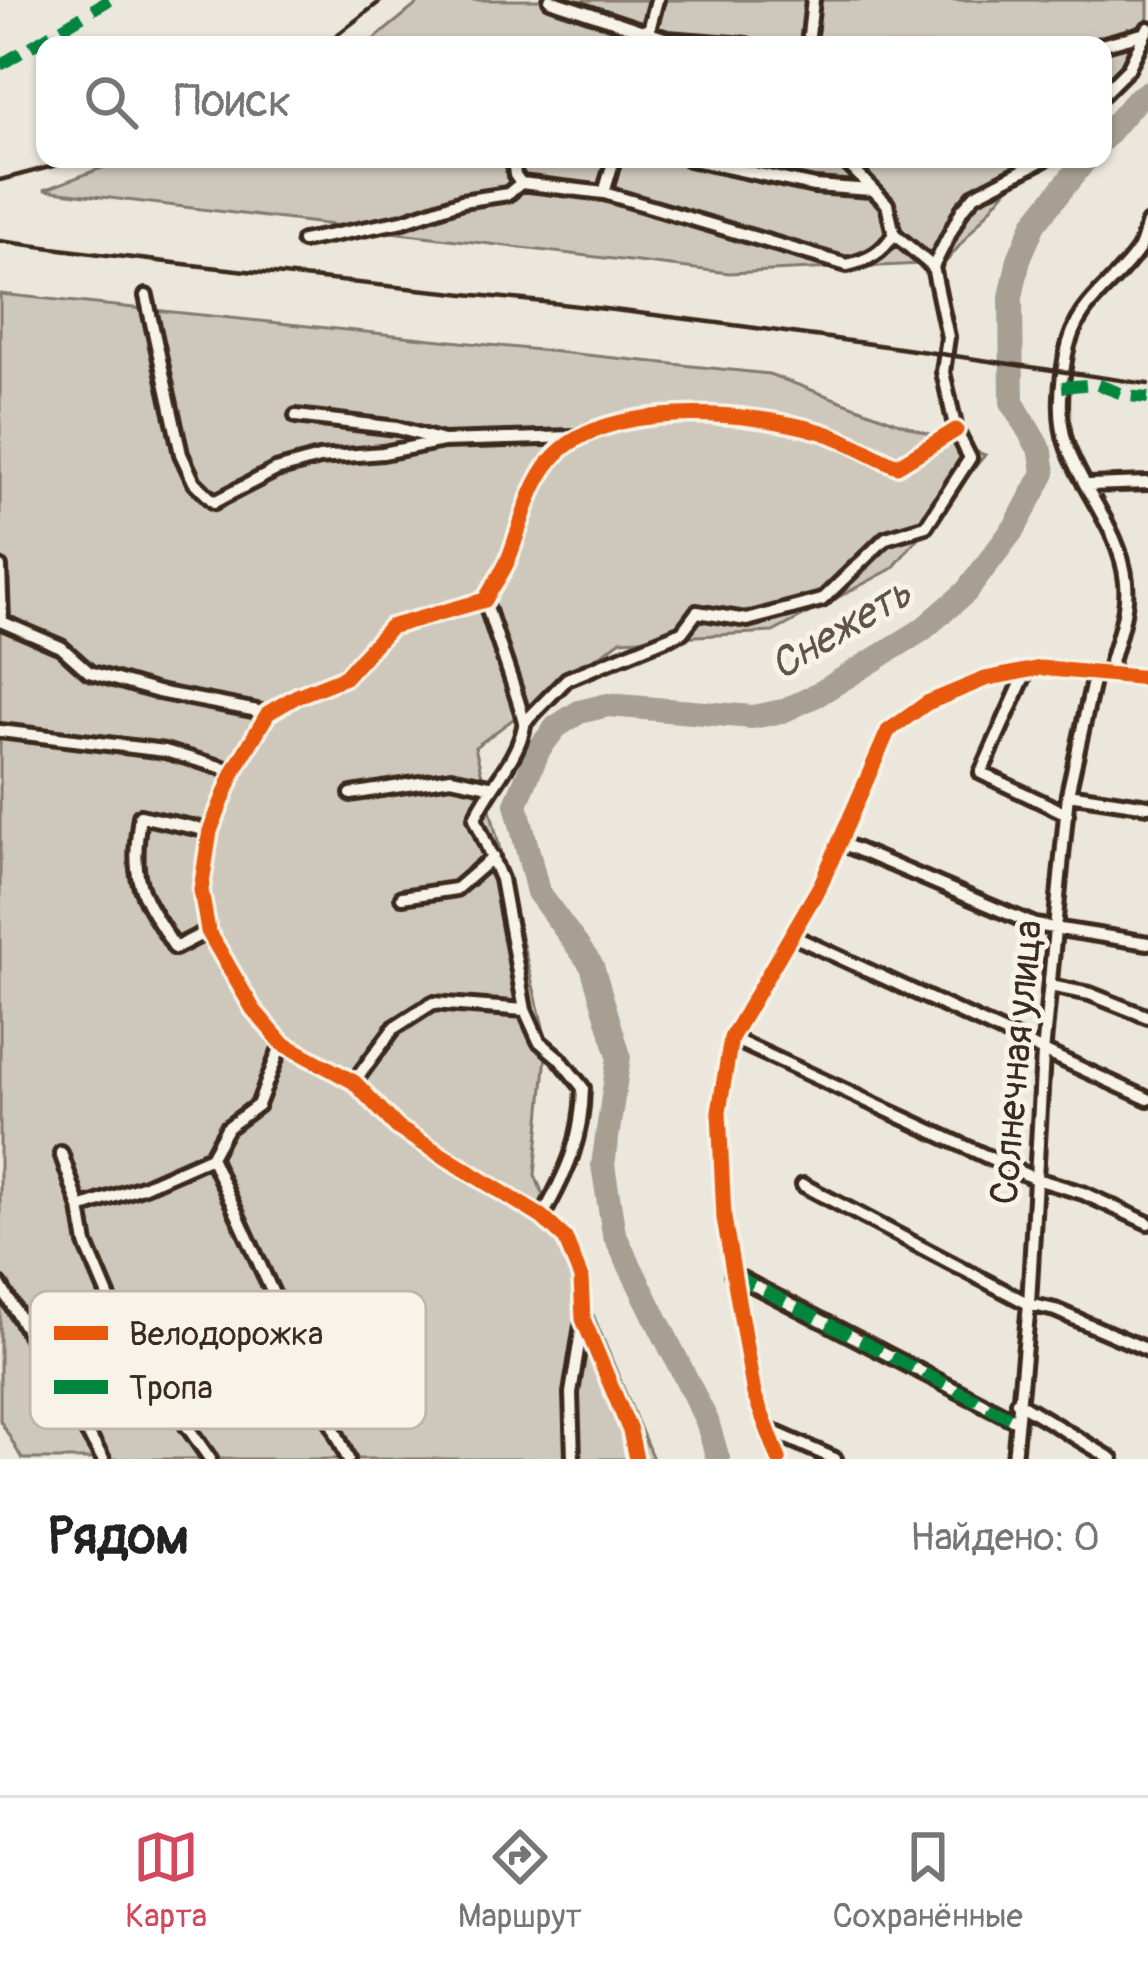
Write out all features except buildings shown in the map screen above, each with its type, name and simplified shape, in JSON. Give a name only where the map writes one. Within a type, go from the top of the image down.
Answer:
[{"type":"street","points":[[550,0],[639,36]]},
{"type":"street","points":[[647,36],[657,0]]},
{"type":"street","points":[[809,36],[812,0]]},
{"type":"street","points":[[1112,42],[1145,31]]},
{"type":"street","points":[[1112,85],[1128,69],[1145,31]]},
{"type":"street","points":[[515,168],[521,183],[604,193],[847,265],[868,260],[894,233]]},
{"type":"street","points":[[604,193],[611,168]]},
{"type":"street","points":[[730,168],[814,186],[872,190]]},
{"type":"street","points":[[542,1217],[572,1164],[583,1114],[583,1088],[539,1042],[525,1010],[513,931],[493,857],[475,818],[489,787],[512,757],[526,722],[567,679],[682,632],[697,612],[747,620],[822,600],[886,538],[926,526],[970,458],[956,430],[943,372],[948,337],[933,267],[894,233],[886,204],[851,168]]},
{"type":"street","points":[[933,267],[962,210],[976,195],[1028,168]]},
{"type":"street","points":[[303,242],[403,221],[462,201],[508,194],[521,183]]},
{"type":"street","points":[[1144,247],[1148,223]]},
{"type":"street","name":"Солнечная улица","points":[[1014,1459],[1029,1304],[1033,1178],[1066,814],[1101,673],[1125,606],[1126,582],[1118,553],[1063,431],[1067,349],[1092,297],[1144,247]]},
{"type":"street","points":[[146,296],[181,454],[194,482],[214,502],[276,470],[319,458],[383,453],[443,441],[572,437],[602,425],[644,418],[748,417],[823,432],[897,466],[956,430]]},
{"type":"street","points":[[296,416],[398,428],[443,441]]},
{"type":"street","points":[[572,437],[532,488],[507,563],[484,600],[389,627],[345,677],[268,713],[234,771],[210,831],[201,890],[208,931],[254,1009],[282,1043],[354,1082],[398,1127],[542,1217],[565,1238],[581,1278],[583,1319],[571,1393],[573,1459]]},
{"type":"street","points":[[1089,485],[1148,483]]},
{"type":"street","points":[[0,567],[1,621],[61,647],[89,673],[268,713]]},
{"type":"street","points":[[484,600],[526,722]]},
{"type":"street","points":[[1027,670],[981,773],[1066,814]]},
{"type":"street","points":[[779,1459],[754,1394],[724,1218],[719,1111],[731,1038],[793,936],[888,731],[927,703],[985,679],[1027,670],[1148,678]]},
{"type":"street","points":[[0,731],[165,751],[234,771]]},
{"type":"street","points":[[351,794],[451,778],[489,787]]},
{"type":"street","points":[[1069,794],[1148,806]]},
{"type":"street","points":[[208,931],[175,948],[139,890],[133,862],[140,816],[210,831]]},
{"type":"street","points":[[839,842],[1056,932],[1148,944]]},
{"type":"street","points":[[402,897],[456,889],[493,857]]},
{"type":"street","points":[[793,936],[1148,1099]]},
{"type":"street","points":[[1050,986],[1090,994],[1148,1017]]},
{"type":"street","points":[[354,1082],[394,1028],[433,1003],[525,1010]]},
{"type":"street","points":[[731,1038],[1033,1178],[1083,1193],[1148,1223]]},
{"type":"street","points":[[80,1208],[211,1157],[227,1128],[258,1105],[282,1043]]},
{"type":"street","points":[[61,1153],[80,1208],[86,1244],[106,1291]]},
{"type":"street","points":[[211,1157],[271,1291]]},
{"type":"street","points":[[803,1185],[1029,1304],[1055,1310],[1148,1350]]},
{"type":"street","points":[[732,1274],[1016,1421]]},
{"type":"street","points":[[0,1285],[30,1336]]},
{"type":"street","points":[[583,1319],[630,1431],[636,1459]]},
{"type":"street","points":[[1017,1402],[1112,1459]]},
{"type":"street","points":[[85,1429],[103,1459]]},
{"type":"street","points":[[189,1429],[210,1459]]},
{"type":"street","points":[[333,1429],[347,1459]]},
{"type":"street","points":[[769,1430],[835,1459]]},
{"type":"shaded area","points":[[422,0],[1148,0],[1148,37],[1112,74],[1112,36],[378,36]]},
{"type":"shaded area","points":[[101,168],[1024,168],[945,263],[729,273],[44,190]]},
{"type":"shaded area","points":[[0,294],[769,374],[985,455],[893,568],[773,632],[621,640],[475,747],[547,1043],[535,1175],[653,1459],[22,1459],[0,1420]]},
{"type":"waterway","name":"Снежеть","points":[[1112,128],[1148,92]]},
{"type":"waterway","name":"Снежеть","points":[[718,1459],[707,1421],[614,1234],[603,1165],[619,1056],[592,966],[538,892],[516,804],[539,749],[556,727],[579,712],[608,705],[752,717],[783,711],[922,630],[966,592],[1015,527],[1044,473],[1041,452],[1012,402],[1011,297],[1019,259],[1034,224],[1079,168]]},
{"type":"railway","points":[[336,36],[382,0]]},
{"type":"railway","points":[[0,180],[46,168]]},
{"type":"railway","points":[[0,241],[695,320],[1148,384]]},
{"type":"marked path","points":[[49,36],[109,0]]},
{"type":"marked path","points":[[0,65],[36,44]]},
{"type":"marked path","points":[[1062,387],[1096,384],[1148,398]]},
{"type":"marked path","points":[[732,1274],[1016,1421]]},
{"type":"cycle path","points":[[636,1459],[630,1431],[583,1319],[581,1278],[565,1238],[542,1217],[398,1128],[354,1082],[282,1043],[253,1009],[208,931],[201,890],[210,831],[234,771],[268,713],[345,677],[390,627],[485,600],[508,560],[536,483],[551,460],[574,440],[640,418],[719,415],[822,432],[897,466],[956,430]]},
{"type":"cycle path","points":[[779,1459],[754,1394],[724,1218],[719,1111],[731,1038],[821,884],[888,731],[927,703],[985,679],[1040,668],[1148,678]]}]
